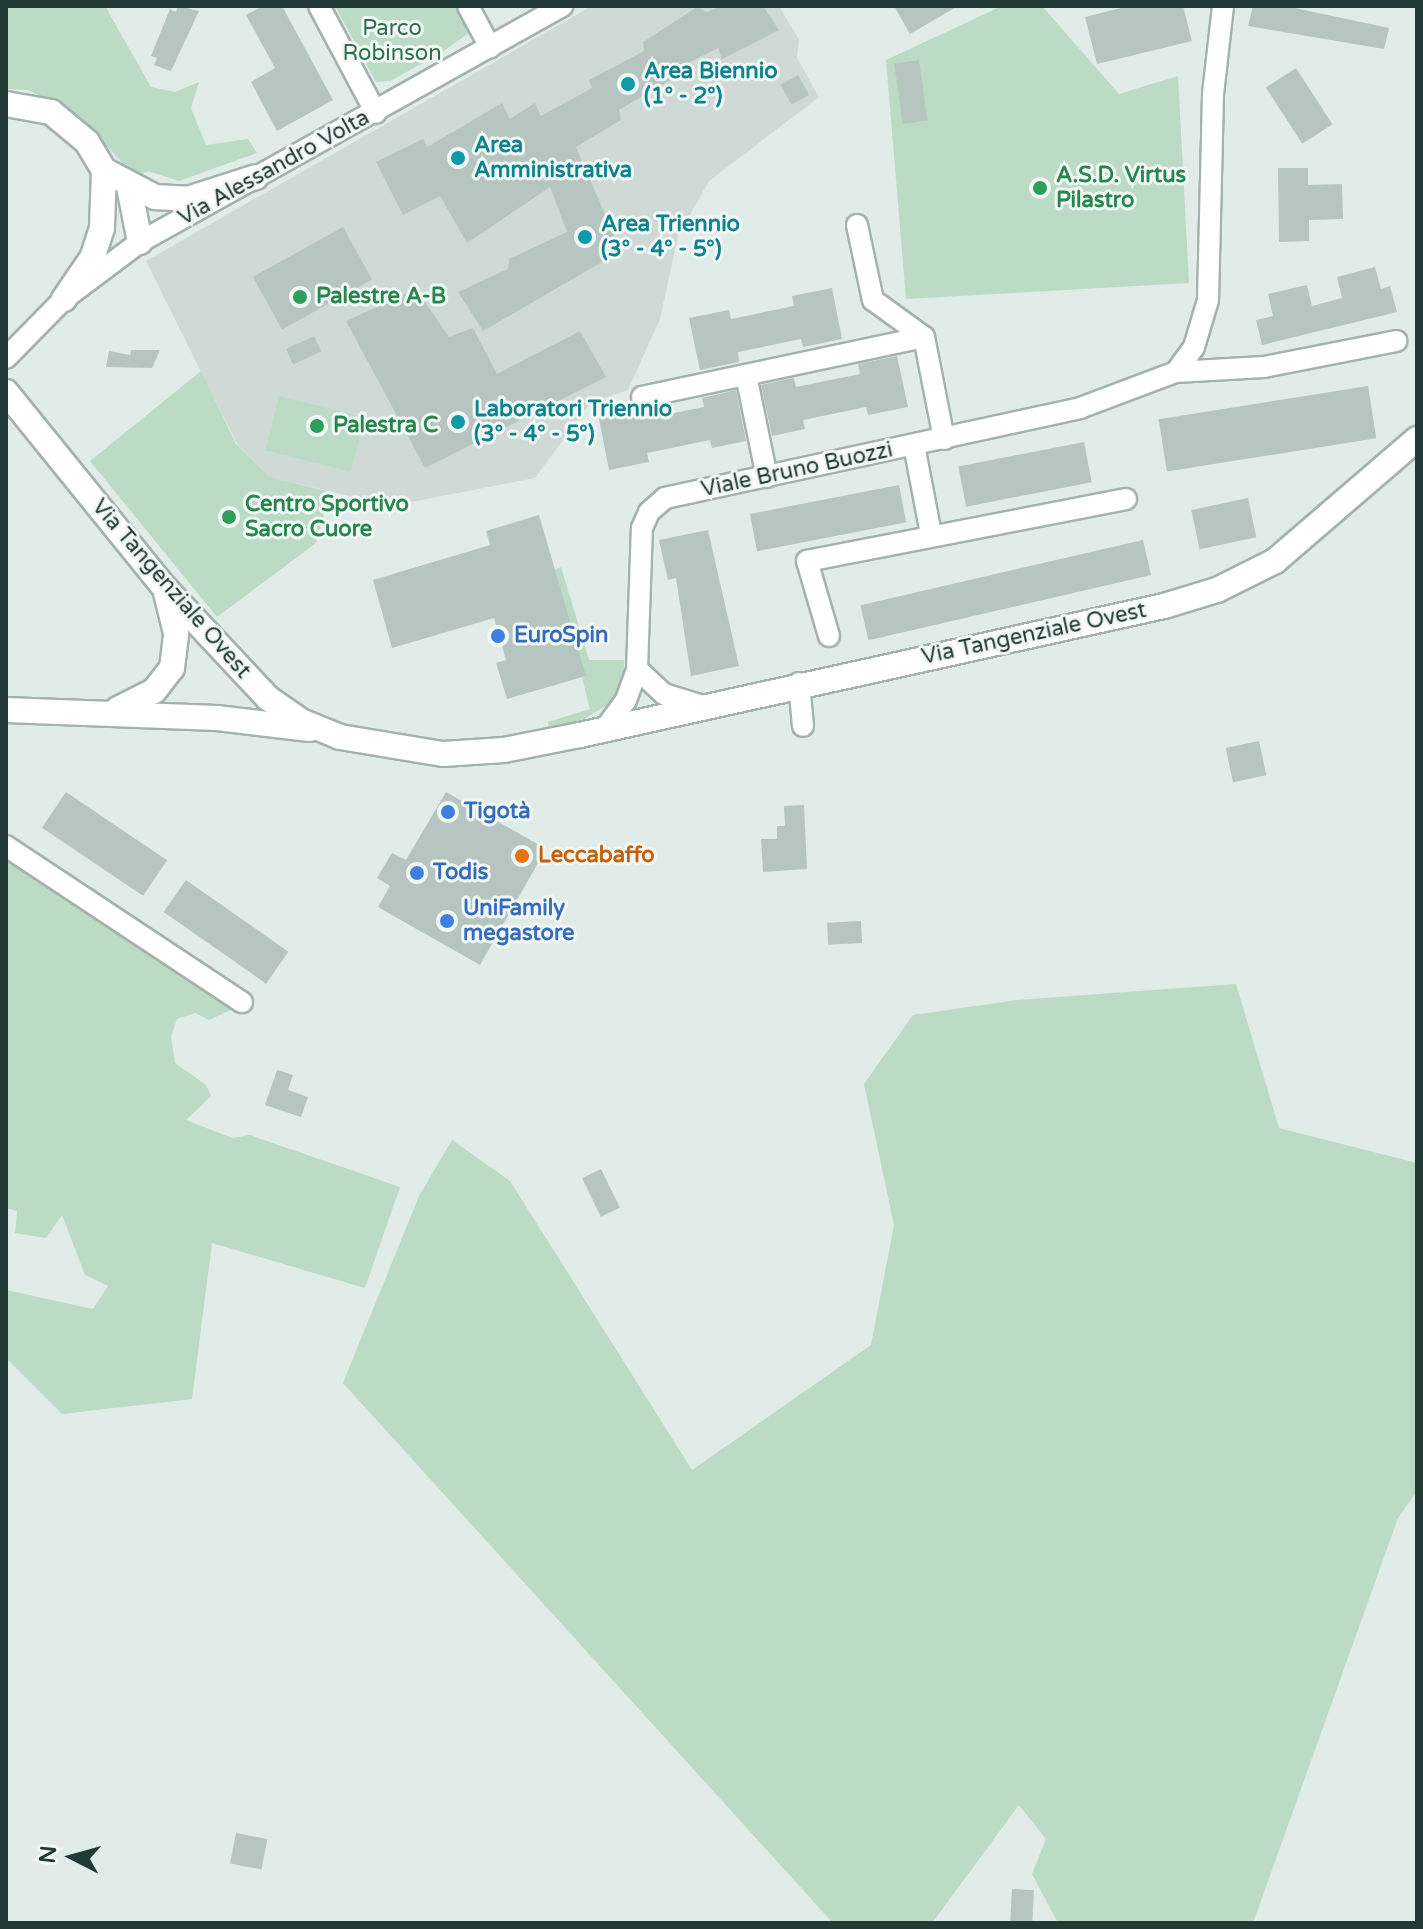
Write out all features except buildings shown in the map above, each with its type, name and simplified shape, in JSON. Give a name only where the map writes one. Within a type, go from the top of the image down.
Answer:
[{"type":"main road","points":[[6,104],[51,112],[77,131],[118,192],[140,242]]},
{"type":"main road","points":[[118,192],[188,199],[256,177]]},
{"type":"main road","points":[[64,299],[92,258],[118,192]]},
{"type":"main road","name":"Via Tangenziale Ovest","points":[[6,392],[164,587],[268,698],[319,730],[390,749],[443,754],[504,750],[605,729],[799,683],[1164,606],[1217,590],[1275,561],[1417,439]]},
{"type":"main road","points":[[108,712],[144,698],[172,668],[176,633],[164,587]]},
{"type":"main road","points":[[6,710],[108,712],[319,730]]},
{"type":"street","points":[[319,6],[376,113]]},
{"type":"street","points":[[468,6],[490,47]]},
{"type":"street","name":"Via Alessandro Volta","points":[[6,358],[64,299],[140,242],[563,6]]},
{"type":"street","points":[[1176,372],[1194,347],[1208,300],[1213,94],[1223,6]]},
{"type":"street","points":[[857,225],[873,300],[924,337],[944,439]]},
{"type":"street","points":[[642,397],[924,337]]},
{"type":"street","name":"Viale Bruno Buozzi","points":[[637,669],[641,536],[649,512],[665,498],[1080,408],[1176,372],[1264,367],[1396,341]]},
{"type":"street","points":[[746,375],[767,477]]},
{"type":"street","points":[[914,445],[931,534]]},
{"type":"street","points":[[829,636],[807,561],[931,534],[1126,499]]},
{"type":"street","points":[[605,729],[626,700],[637,669],[664,694],[703,706]]},
{"type":"street","points":[[799,683],[803,726]]},
{"type":"street","points":[[6,846],[242,1002]]},
{"type":"shaded area","points":[[592,6],[779,6],[799,40],[797,58],[819,97],[709,181],[678,236],[660,319],[628,390],[590,403],[535,478],[391,506],[270,477],[237,444],[146,261]]},
{"type":"green space","points":[[6,6],[105,6],[151,87],[175,92],[199,82],[191,108],[206,145],[248,139],[257,153],[179,181],[148,171],[136,177],[77,115],[28,90],[6,89]]},
{"type":"green space","name":"Parco Robinson","points":[[335,6],[460,6],[473,30],[438,55],[390,81],[376,82]]},
{"type":"green space","name":"A.S.D. Virtus Pilastro","points":[[1002,6],[1042,6],[1119,94],[1178,76],[1189,283],[906,299],[886,60]]},
{"type":"green space","name":"Centro Sportivo Sacro Cuore","points":[[201,371],[236,444],[270,477],[330,492],[316,543],[217,617],[90,461]]},
{"type":"green space","name":"Palestra C","points":[[279,396],[364,417],[351,472],[265,450]]},
{"type":"green space","points":[[561,567],[589,660],[624,660],[624,668],[622,684],[607,705],[579,722],[549,729],[548,722],[590,709],[555,570]]},
{"type":"green space","points":[[6,856],[235,1008],[209,1020],[195,1013],[177,1019],[171,1037],[175,1063],[206,1085],[211,1096],[186,1120],[232,1138],[250,1135],[400,1187],[365,1288],[212,1243],[192,1399],[62,1414],[6,1358],[6,1290],[93,1309],[108,1286],[85,1275],[62,1215],[46,1238],[15,1233],[17,1211],[6,1208]]},
{"type":"green space","points":[[1236,984],[1279,1128],[1417,1163],[1417,1491],[1398,1518],[1253,1923],[1058,1923],[1032,1874],[1046,1839],[1019,1805],[932,1923],[832,1922],[343,1383],[419,1196],[452,1140],[510,1181],[692,1470],[871,1345],[894,1225],[864,1084],[913,1015],[1017,1000]]},
{"type":"place","name":"Area Biennio (1° - 2°)","points":[[628,84]]},
{"type":"place","name":"Area Amministrativa","points":[[458,158]]},
{"type":"place","name":"A.S.D. Virtus Pilastro","points":[[1040,188]]},
{"type":"place","name":"Area Triennio (3° - 4° - 5°)","points":[[585,237]]},
{"type":"place","name":"Palestre A-B","points":[[300,297]]},
{"type":"place","name":"Laboratori Triennio (3° - 4° - 5°)","points":[[458,422]]},
{"type":"place","name":"Palestra C","points":[[317,426]]},
{"type":"place","name":"Centro Sportivo Sacro Cuore","points":[[229,517]]},
{"type":"place","name":"EuroSpin","points":[[498,636]]},
{"type":"place","name":"Tigotà","points":[[448,812]]},
{"type":"place","name":"Leccabaffo","points":[[522,856]]},
{"type":"place","name":"Todis","points":[[417,873]]},
{"type":"place","name":"UniFamily megastore","points":[[447,921]]}]
